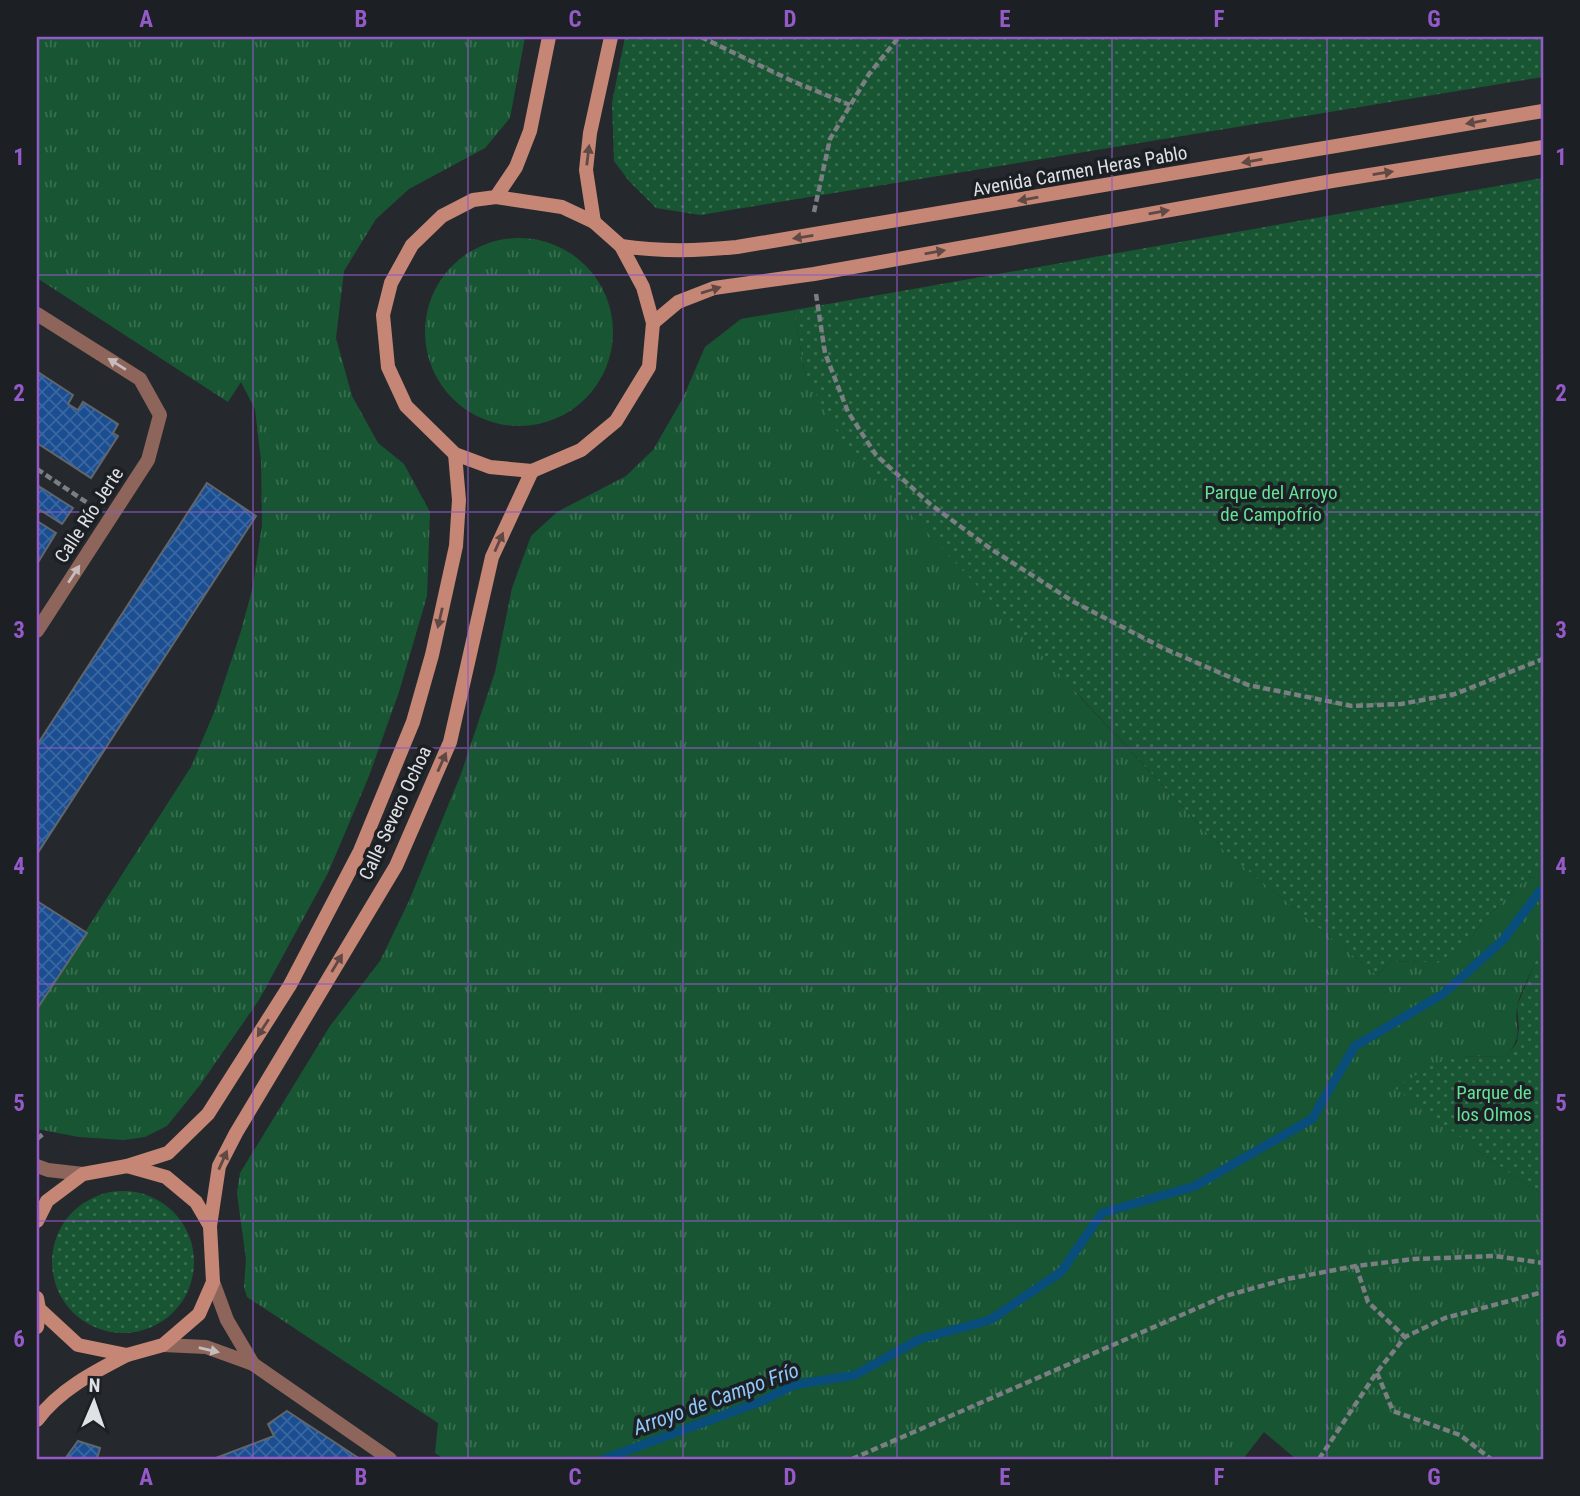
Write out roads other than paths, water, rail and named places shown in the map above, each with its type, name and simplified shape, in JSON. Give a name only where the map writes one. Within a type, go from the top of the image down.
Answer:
[{"type":"main road","points":[[496,197],[516,167],[530,131],[549,37]]},
{"type":"main road","points":[[594,222],[586,170],[590,133],[611,37]]},
{"type":"main road","name":"Avenida Carmen Heras Pablo","points":[[621,246],[651,251],[702,250],[809,236],[1543,111]]},
{"type":"main road","points":[[653,323],[678,302],[714,288],[814,274],[1332,181],[1543,147]]},
{"type":"main road","points":[[496,197],[562,207],[594,222],[621,246],[643,287],[653,323],[649,367],[616,421],[581,450],[531,471],[490,467],[455,454],[406,407],[388,367],[383,315],[391,284],[412,245],[442,216],[473,200],[496,197]]},
{"type":"main road","name":"Calle Severo Ochoa","points":[[83,1174],[127,1166],[168,1153],[208,1114],[290,985],[360,851],[413,722],[432,655],[456,546],[459,500],[455,454]]},
{"type":"main road","name":"Calle Severo Ochoa","points":[[209,1226],[219,1166],[236,1133],[396,866],[450,742],[492,557],[531,471]]},
{"type":"main road","points":[[37,1420],[44,1409],[85,1377],[127,1355],[163,1345],[199,1314],[214,1282],[209,1226],[196,1202],[166,1177],[127,1166]]},
{"type":"main road","points":[[37,1221],[47,1201],[83,1174]]},
{"type":"main road","points":[[38,1303],[78,1345],[127,1355]]},
{"type":"main road","points":[[37,1327],[38,1303]]},
{"type":"street","name":"Calle Río Jerte","points":[[37,314],[140,379],[160,415],[148,460],[37,631]]},
{"type":"street","points":[[37,1166],[83,1174]]},
{"type":"street","points":[[214,1282],[227,1320],[253,1364]]},
{"type":"street","points":[[163,1345],[206,1347],[253,1364],[390,1459]]},
{"type":"waterway","name":"Arroyo de Campo Frío","points":[[604,1459],[762,1401],[794,1385],[855,1375],[920,1339],[990,1320],[1061,1272],[1102,1213],[1195,1186],[1312,1119],[1355,1046],[1443,994],[1503,940],[1543,890]]},
{"type":"park label","name":"Parque del Arroyo de Campofrío","points":[[1271,503]]},
{"type":"park label","name":"Parque de los Olmos","points":[[1494,1103]]}]
